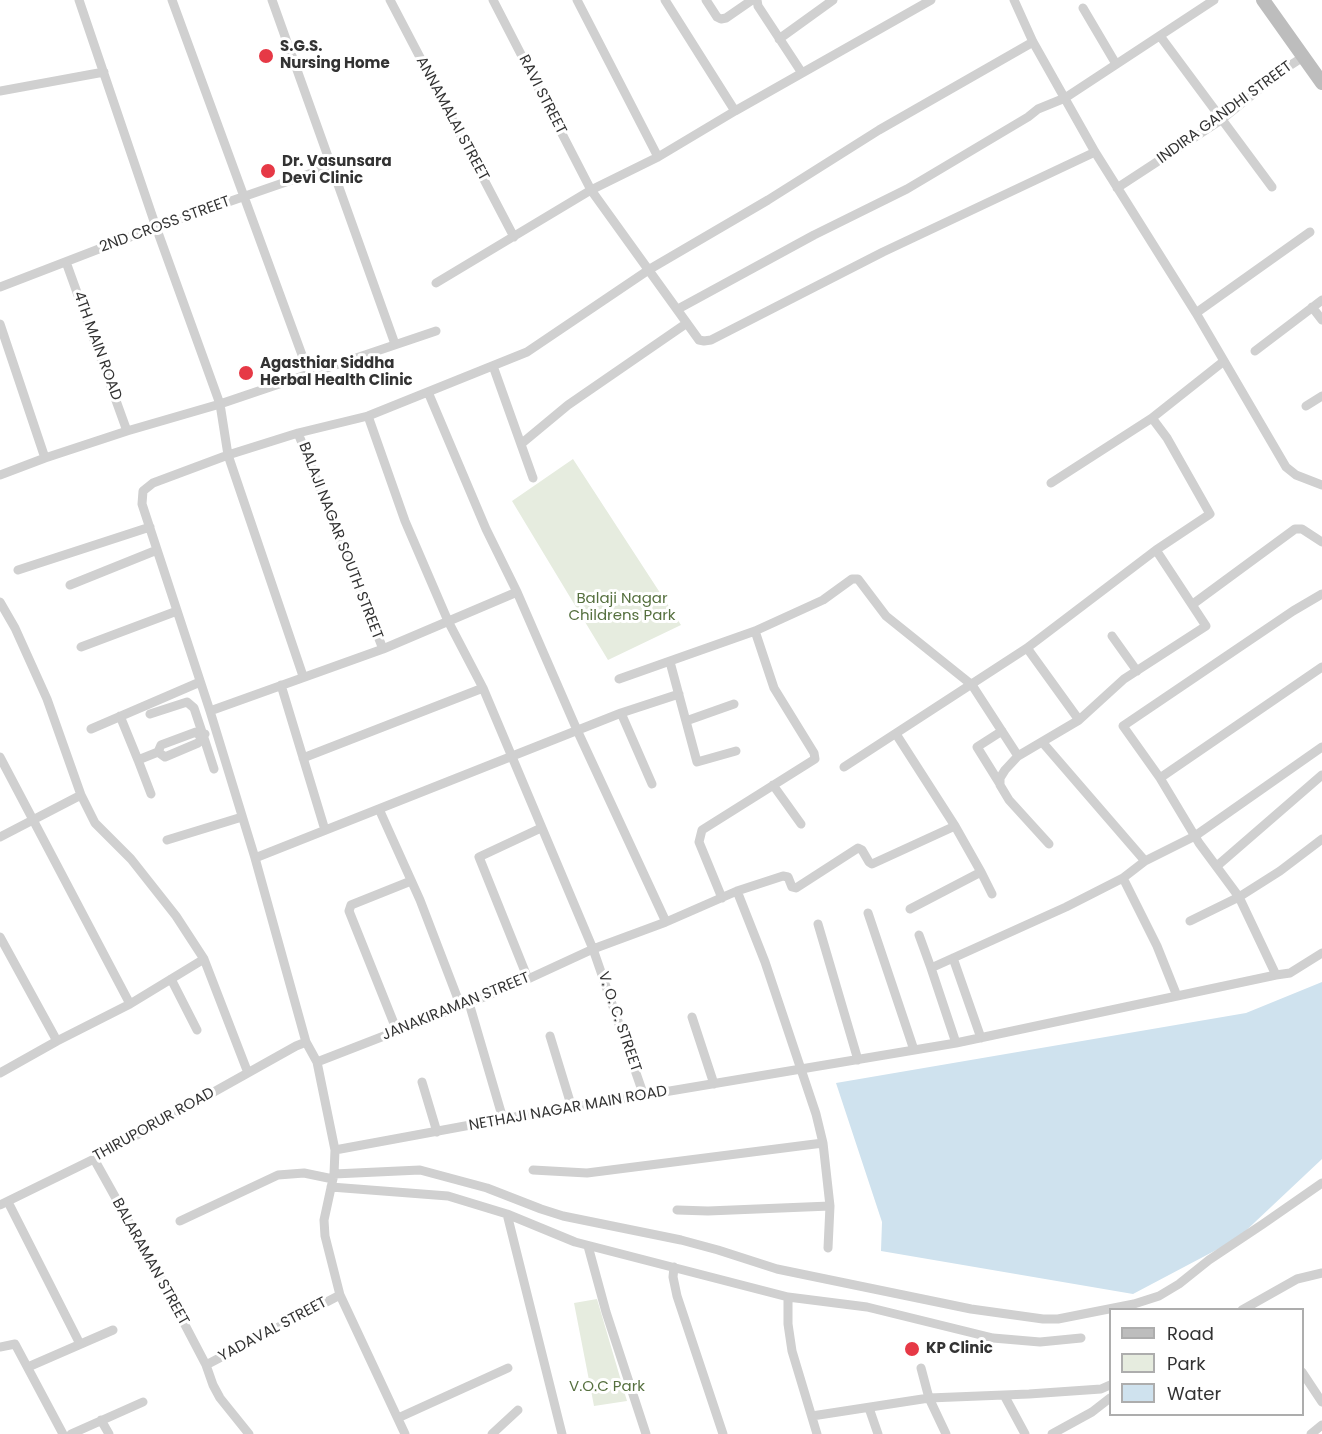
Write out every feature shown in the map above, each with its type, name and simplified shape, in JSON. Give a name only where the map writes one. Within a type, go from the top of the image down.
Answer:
[{"type":"street","points":[[79,0],[156,227],[220,404],[228,455],[303,676]]},
{"type":"street","points":[[172,0],[309,374]]},
{"type":"street","points":[[272,0],[395,344]]},
{"type":"street","name":"ANNAMALAI STREET","points":[[390,0],[514,237]]},
{"type":"street","name":"RAVI STREET","points":[[493,0],[591,190],[699,340],[711,340],[883,252],[1095,153]]},
{"type":"street","points":[[577,0],[658,157]]},
{"type":"street","points":[[664,0],[735,111]]},
{"type":"street","points":[[706,0],[717,17],[721,19],[754,0],[802,73]]},
{"type":"street","points":[[779,39],[833,0]]},
{"type":"street","points":[[436,283],[591,190],[658,157],[931,0]]},
{"type":"street","points":[[1014,0],[1033,42],[1095,153],[1196,313],[1286,467],[1296,475],[1322,485]]},
{"type":"street","points":[[678,309],[814,235],[907,189],[1038,109],[1065,98],[1214,0]]},
{"type":"street","points":[[1263,0],[1322,83]]},
{"type":"street","points":[[1083,8],[1116,64]]},
{"type":"street","points":[[1160,36],[1272,188]]},
{"type":"street","points":[[405,1434],[340,1295],[325,1236],[324,1220],[333,1180],[335,1150],[317,1062],[306,1042],[255,858],[216,730],[142,504],[143,491],[153,483],[228,455],[298,433],[368,416],[527,352],[650,269],[768,200],[879,130],[1033,42]]},
{"type":"street","name":"INDIRA GANDHI STREET","points":[[1117,188],[1221,120],[1283,70],[1303,57]]},
{"type":"street","points":[[0,91],[104,72]]},
{"type":"street","name":"2ND CROSS STREET","points":[[0,287],[156,227],[332,166]]},
{"type":"street","points":[[1196,313],[1310,232]]},
{"type":"street","name":"4TH MAIN ROAD","points":[[66,262],[128,431]]},
{"type":"street","points":[[1255,351],[1322,300]]},
{"type":"street","points":[[1312,307],[1322,320]]},
{"type":"street","points":[[521,444],[568,405],[687,323]]},
{"type":"street","points":[[0,324],[45,458]]},
{"type":"street","points":[[0,475],[45,458],[220,404],[436,331]]},
{"type":"street","points":[[1051,483],[1152,418],[1224,362]]},
{"type":"street","points":[[493,366],[533,478]]},
{"type":"street","points":[[428,392],[486,529],[517,592],[577,730],[666,922]]},
{"type":"street","points":[[1306,406],[1322,396]]},
{"type":"street","name":"V. O. C. STREET","points":[[368,416],[405,520],[448,621],[483,688],[593,949],[644,1096]]},
{"type":"street","points":[[844,767],[1027,648],[1156,550],[1210,514],[1167,438],[1152,418]]},
{"type":"street","name":"BALAJI NAGAR SOUTH STREET","points":[[298,433],[383,649]]},
{"type":"street","points":[[18,570],[150,527]]},
{"type":"street","points":[[1193,604],[1295,529],[1302,529],[1322,542]]},
{"type":"street","points":[[70,585],[157,550]]},
{"type":"street","points":[[1000,784],[1000,778],[1005,770],[1018,756],[1079,720],[1124,679],[1205,628],[1206,622],[1156,550]]},
{"type":"street","points":[[619,679],[755,631],[823,600],[852,579],[858,579],[886,616],[972,685],[1018,756]]},
{"type":"street","points":[[210,711],[383,649],[517,592]]},
{"type":"street","points":[[1276,975],[1239,897],[1195,836],[1160,778],[1123,726],[1293,611],[1322,594]]},
{"type":"street","points":[[0,602],[15,628],[47,699],[81,795],[95,823],[131,859],[176,916],[204,959],[248,1073]]},
{"type":"street","points":[[81,646],[177,611]]},
{"type":"street","points":[[722,898],[699,842],[702,830],[812,763],[815,756],[774,688],[755,631]]},
{"type":"street","points":[[1112,636],[1137,671]]},
{"type":"street","points":[[1027,648],[1079,720]]},
{"type":"street","points":[[670,662],[697,762],[736,751]]},
{"type":"street","points":[[1160,778],[1322,667]]},
{"type":"street","points":[[92,729],[200,682]]},
{"type":"street","points":[[281,685],[326,830]]},
{"type":"street","points":[[303,758],[483,688]]},
{"type":"street","points":[[255,858],[577,730],[679,694]]},
{"type":"street","points":[[150,714],[187,702],[194,708],[214,769]]},
{"type":"street","points":[[686,721],[734,704]]},
{"type":"street","points":[[621,713],[652,784]]},
{"type":"street","points":[[120,717],[151,794]]},
{"type":"street","points":[[138,760],[158,752],[161,745],[194,732],[202,735],[216,730]]},
{"type":"street","points":[[1002,730],[977,747],[1009,800],[1048,844]]},
{"type":"street","points":[[896,734],[954,826],[992,894]]},
{"type":"street","points":[[1043,742],[1145,861]]},
{"type":"street","points":[[932,968],[1066,907],[1123,878],[1145,861],[1195,836],[1322,747]]},
{"type":"street","points":[[0,757],[130,1004]]},
{"type":"street","points":[[1217,866],[1322,775]]},
{"type":"street","points":[[773,785],[801,824]]},
{"type":"street","points":[[0,837],[81,795]]},
{"type":"street","points":[[379,809],[465,1005],[503,1119]]},
{"type":"street","points":[[167,840],[242,817]]},
{"type":"street","name":"JANAKIRAMAN STREET","points":[[317,1062],[465,1005],[593,949],[666,922],[737,891],[783,876],[788,877],[792,887],[796,888],[858,848],[872,864],[954,826]]},
{"type":"street","points":[[528,979],[479,857],[541,828]]},
{"type":"street","points":[[1190,921],[1239,897],[1280,871],[1322,839]]},
{"type":"street","points":[[910,909],[981,872]]},
{"type":"street","points":[[1123,878],[1157,946],[1177,996]]},
{"type":"street","points":[[397,1031],[350,915],[351,905],[411,881]]},
{"type":"street","points":[[737,891],[765,962],[816,1114],[823,1143],[830,1206],[828,1248]]},
{"type":"street","points":[[868,913],[914,1050]]},
{"type":"street","points":[[818,924],[858,1060]]},
{"type":"street","points":[[919,935],[956,1043]]},
{"type":"street","points":[[0,937],[57,1041]]},
{"type":"street","name":"NETHAJI NAGAR MAIN ROAD","points":[[335,1150],[503,1119],[956,1043],[1290,973],[1322,953]]},
{"type":"street","points":[[953,958],[981,1038]]},
{"type":"street","points":[[0,1073],[130,1004],[204,959]]},
{"type":"street","points":[[171,979],[197,1030]]},
{"type":"street","points":[[692,1017],[714,1084]]},
{"type":"street","points":[[550,1036],[572,1108]]},
{"type":"street","name":"THIRUPORUR ROAD","points":[[4,1203],[94,1159],[306,1042]]},
{"type":"street","points":[[422,1082],[437,1132]]},
{"type":"street","points":[[534,1170],[597,1172],[628,1169],[667,1161],[823,1143]]},
{"type":"street","name":"BALARAMAN STREET","points":[[94,1159],[206,1365]]},
{"type":"street","points":[[333,1180],[420,1170],[487,1188],[563,1216],[681,1240],[777,1269],[971,1309],[1058,1318],[1109,1309]]},
{"type":"street","points":[[180,1221],[278,1175],[304,1173],[333,1180],[448,1196],[507,1214],[588,1246],[788,1297],[867,1307],[993,1338],[1040,1342],[1081,1338]]},
{"type":"street","points":[[1112,1308],[1159,1296],[1322,1183]]},
{"type":"street","points":[[4,1203],[80,1344]]},
{"type":"street","points":[[677,1210],[708,1211],[830,1206]]},
{"type":"street","points":[[507,1214],[562,1434]]},
{"type":"street","points":[[588,1246],[606,1312],[646,1434]]},
{"type":"street","points":[[674,1267],[673,1277],[677,1296],[723,1434]]},
{"type":"street","points":[[1258,1305],[1297,1279],[1322,1274]]},
{"type":"street","name":"YADAVAL STREET","points":[[249,1434],[220,1398],[206,1365],[340,1295]]},
{"type":"street","points":[[788,1297],[789,1337],[817,1434]]},
{"type":"street","points":[[28,1367],[113,1330]]},
{"type":"street","points":[[0,1347],[15,1344],[63,1434]]},
{"type":"street","points":[[398,1418],[508,1368]]},
{"type":"street","points":[[921,1368],[929,1398],[946,1434]]},
{"type":"street","points":[[1304,1375],[1322,1401]]},
{"type":"street","points":[[812,1416],[929,1398],[1101,1389],[1109,1385]]},
{"type":"street","points":[[1004,1395],[1025,1434]]},
{"type":"street","points":[[1052,1434],[1092,1412],[1109,1399]]},
{"type":"street","points":[[71,1434],[142,1402]]},
{"type":"street","points":[[869,1408],[878,1434]]},
{"type":"street","points":[[492,1434],[518,1410]]},
{"type":"street","points":[[101,1420],[109,1434]]},
{"type":"street","points":[[1311,1434],[1322,1425]]},
{"type":"green space","name":"Balaji Nagar Childrens Park","points":[[573,459],[681,625],[608,660],[512,501]]},
{"type":"green space","name":"V.O.C Park","points":[[597,1299],[627,1401],[594,1406],[574,1303]]},
{"type":"water","points":[[1322,982],[1322,1159],[1237,1239],[1133,1294],[881,1251],[882,1222],[836,1083],[1246,1013]]},
{"type":"place","name":"S.G.S. Nursing Home","points":[[266,56]]},
{"type":"place","name":"Dr. Vasunsara Devi Clinic","points":[[268,171]]},
{"type":"place","name":"Agasthiar Siddha Herbal Health Clinic","points":[[246,373]]},
{"type":"place","name":"KP Clinic","points":[[912,1349]]}]
